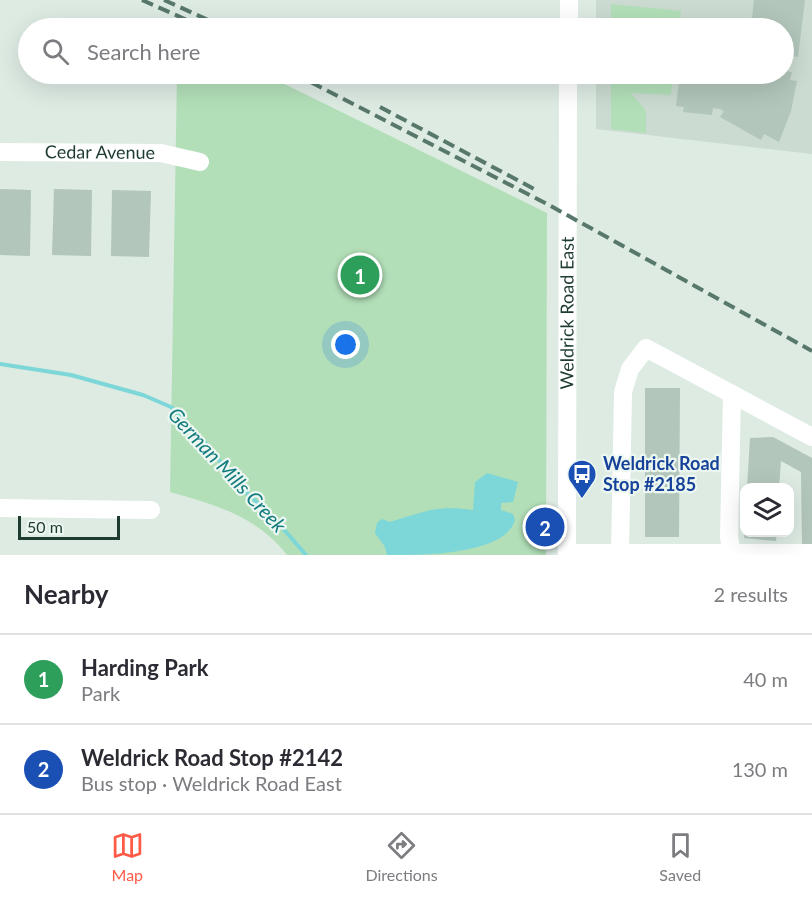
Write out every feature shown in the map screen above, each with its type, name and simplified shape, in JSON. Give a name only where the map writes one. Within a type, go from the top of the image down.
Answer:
[{"type":"street","points":[[568,18],[569,0]]},
{"type":"street","name":"Weldrick Road East","points":[[567,554],[568,84]]},
{"type":"street","name":"Cedar Avenue","points":[[0,152],[161,153],[200,162]]},
{"type":"street","points":[[620,553],[623,392],[626,378],[646,348],[812,437]]},
{"type":"street","points":[[732,394],[729,537],[732,554]]},
{"type":"street","points":[[0,508],[151,510]]},
{"type":"street","points":[[567,554],[812,553]]},
{"type":"shaded area","points":[[596,0],[812,0],[812,154],[596,129],[596,84],[794,84],[794,18],[596,18]]},
{"type":"green space","points":[[611,4],[681,11],[680,18],[611,18]]},
{"type":"green space","points":[[177,84],[284,84],[547,213],[546,555],[287,555],[263,531],[249,522],[219,507],[170,492]]},
{"type":"green space","points":[[611,84],[672,84],[671,95],[631,93],[646,111],[646,133],[611,129]]},
{"type":"water","points":[[487,473],[518,482],[513,502],[501,503],[501,510],[513,514],[515,520],[508,532],[496,540],[460,551],[387,555],[385,547],[375,533],[377,523],[382,519],[390,522],[439,509],[473,510],[475,482]]},
{"type":"building","points":[[754,0],[805,0],[798,57],[794,56],[794,18],[752,18]]},
{"type":"building","points":[[794,81],[797,81],[791,111],[779,142],[764,134],[761,140],[720,117],[724,111],[720,109],[713,108],[712,115],[683,112],[684,107],[676,106],[679,84],[794,84]]},
{"type":"building","points":[[0,189],[31,190],[30,256],[0,255]]},
{"type":"building","points":[[54,189],[92,190],[91,256],[52,255]]},
{"type":"building","points":[[112,190],[151,191],[149,257],[111,256]]},
{"type":"building","points":[[645,388],[680,388],[679,537],[645,537]]},
{"type":"building","points":[[773,437],[812,458],[812,544],[802,545],[801,472],[781,461],[779,483],[747,483],[750,438]]},
{"type":"building","points":[[744,537],[776,537],[776,541]]},
{"type":"waterway","name":"German Mills Creek","points":[[0,364],[71,375],[143,395],[171,407],[209,447],[238,485],[273,517],[306,555]]},
{"type":"railway","points":[[142,0],[182,18]]},
{"type":"railway","points":[[164,0],[204,18]]},
{"type":"railway","points":[[314,84],[549,205],[812,351]]},
{"type":"railway","points":[[380,107],[536,190]]},
{"type":"place","name":"Harding Park","points":[[360,275]]},
{"type":"place","name":"Weldrick Road Stop #2185","points":[[582,500]]},
{"type":"place","name":"Weldrick Road Stop #2142","points":[[545,527]]}]
